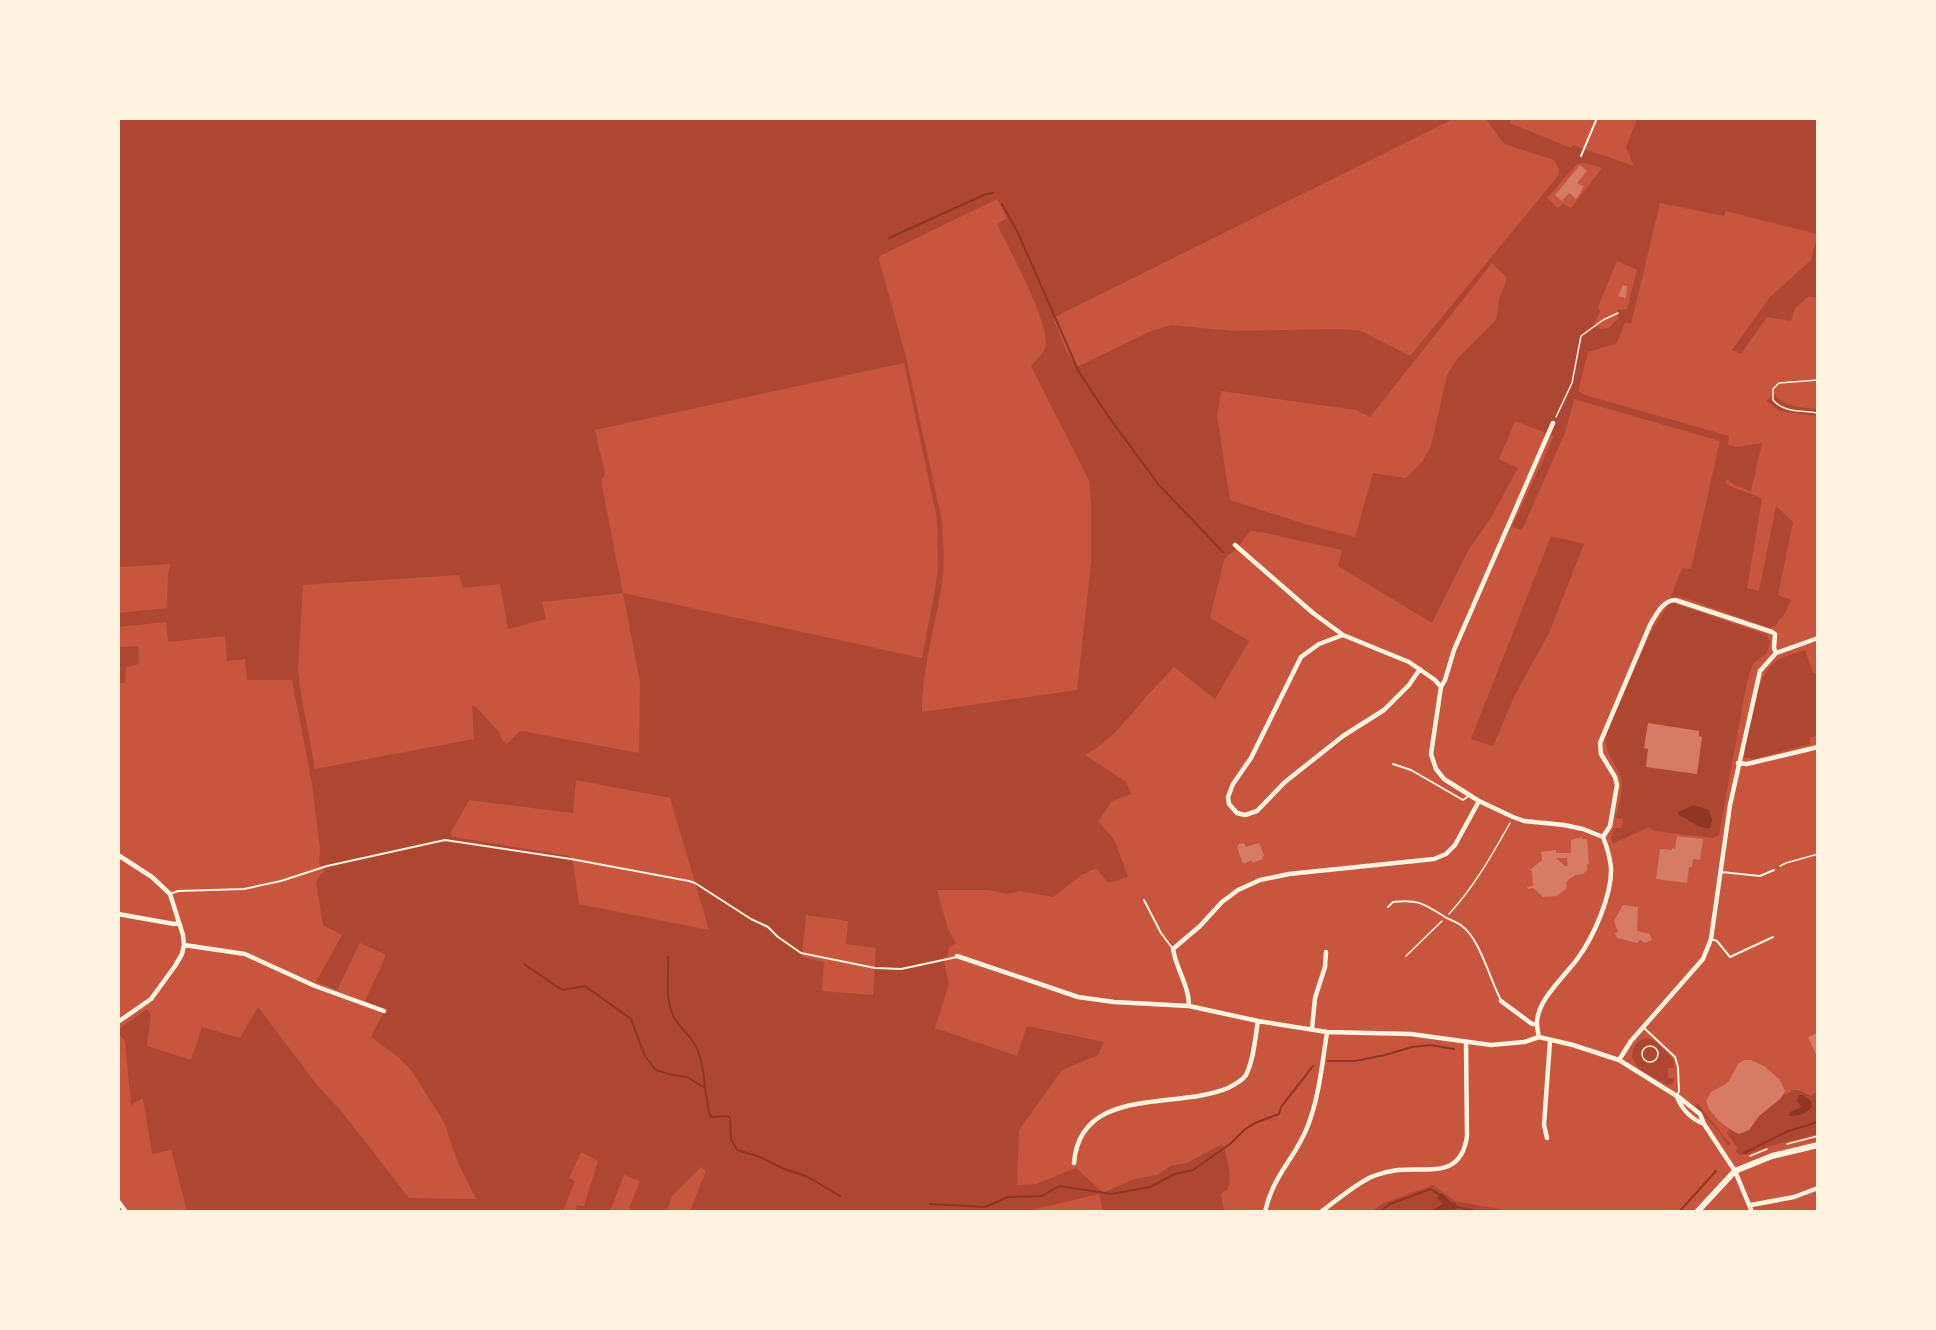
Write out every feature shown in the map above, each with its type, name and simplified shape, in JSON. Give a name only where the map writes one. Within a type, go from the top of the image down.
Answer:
[{"type":"main road","points":[[1697,1212],[1735,1171],[1772,1156],[1818,1145]]},
{"type":"street","points":[[1539,1037],[1538,1014],[1552,990],[1590,939],[1606,899],[1611,867],[1608,849],[1603,837],[1583,829],[1524,821],[1479,801],[1443,779],[1436,769],[1431,754],[1441,687],[1454,650],[1553,423]]},
{"type":"street","points":[[1235,545],[1313,613],[1343,635],[1409,662],[1441,687]]},
{"type":"street","points":[[1603,837],[1611,826],[1617,785],[1615,777],[1601,754],[1600,743],[1650,625],[1660,608],[1668,601],[1675,600],[1772,632],[1775,634],[1776,653]]},
{"type":"street","points":[[1343,635],[1319,644],[1301,657],[1251,758],[1233,784],[1228,796],[1229,804],[1237,813],[1245,815],[1257,811],[1294,775],[1343,736],[1384,710],[1409,686],[1420,669]]},
{"type":"street","points":[[1619,1060],[1631,1041],[1703,959],[1711,939],[1738,763],[1760,671],[1776,653],[1818,638]]},
{"type":"street","points":[[1738,763],[1747,764],[1818,747]]},
{"type":"street","points":[[1189,1006],[1189,994],[1174,958],[1173,949],[1238,890],[1260,880],[1289,874],[1434,859],[1446,854],[1455,845],[1479,801]]},
{"type":"street","points":[[118,855],[152,877],[170,894],[184,945],[175,966],[151,999],[118,1022]]},
{"type":"street","points":[[118,914],[179,923]]},
{"type":"street","points":[[184,945],[245,954],[315,986],[384,1011]]},
{"type":"street","points":[[1312,1029],[1315,998],[1325,967],[1326,952]]},
{"type":"street","points":[[957,956],[1078,997],[1114,1002],[1189,1006],[1258,1021],[1327,1032],[1411,1034],[1491,1045],[1524,1042],[1539,1037],[1573,1045],[1619,1060],[1680,1098],[1700,1114],[1704,1124],[1735,1171],[1752,1212]]},
{"type":"street","points":[[1501,1001],[1532,1024],[1537,1024]]},
{"type":"street","points":[[1074,1163],[1075,1148],[1083,1131],[1105,1112],[1136,1104],[1220,1091],[1234,1085],[1245,1076],[1253,1053],[1258,1021]]},
{"type":"street","points":[[1265,1212],[1272,1186],[1306,1130],[1316,1102],[1327,1032]]},
{"type":"street","points":[[1547,1138],[1544,1125],[1550,1041]]},
{"type":"street","points":[[1321,1212],[1343,1194],[1371,1178],[1397,1170],[1436,1170],[1450,1166],[1459,1160],[1464,1151],[1467,1136],[1466,1042]]},
{"type":"street","points":[[1750,1205],[1794,1197],[1818,1188]]},
{"type":"street","points":[[118,1201],[126,1212]]},
{"type":"lane","points":[[1581,156],[1597,118]]},
{"type":"lane","points":[[1393,764],[1411,770],[1463,800],[1470,795]]},
{"type":"lane","points":[[170,894],[178,891],[244,889],[281,881],[327,866],[445,840],[571,859],[695,883],[750,919],[768,927],[801,953],[875,968],[901,969],[957,956]]},
{"type":"lane","points":[[1720,871],[1760,876],[1774,870]]},
{"type":"lane","points":[[1144,900],[1161,933],[1173,949]]},
{"type":"lane","points":[[1388,907],[1393,902],[1417,901],[1463,927],[1482,955],[1492,984],[1501,1001]]},
{"type":"lane","points":[[1711,939],[1717,941],[1730,957],[1773,938]]},
{"type":"lane","points":[[1643,1027],[1675,1057],[1678,1067],[1679,1091],[1676,1097]]},
{"type":"path","points":[[1553,423],[1572,383],[1581,336],[1603,320],[1618,313]]},
{"type":"path","points":[[1818,380],[1779,383],[1773,389],[1773,400],[1779,406],[1788,410],[1818,413]]},
{"type":"path","points":[[1406,956],[1464,898],[1496,849],[1513,817]]},
{"type":"path","points":[[1774,870],[1786,863],[1818,855]]},
{"type":"path","points":[[1646,1047],[1654,1047],[1657,1051],[1658,1056],[1655,1061],[1649,1062],[1643,1058],[1642,1053],[1646,1047]]},
{"type":"shaded area","points":[[119,119],[1453,119],[1053,318],[1066,350],[1077,367],[1151,331],[1171,325],[1233,331],[1340,329],[1361,331],[1410,356],[1558,176],[1559,169],[1554,160],[1504,144],[1486,119],[1511,119],[1510,123],[1571,148],[1573,145],[1634,166],[1626,147],[1637,119],[1817,119],[1817,234],[1726,211],[1724,216],[1660,203],[1631,324],[1625,322],[1617,343],[1588,352],[1578,391],[1585,395],[1729,436],[1728,445],[1736,447],[1762,443],[1751,491],[1736,486],[1727,479],[1726,483],[1762,498],[1747,588],[1759,591],[1776,506],[1793,522],[1778,595],[1791,600],[1776,625],[1770,628],[1679,596],[1676,604],[1767,635],[1770,641],[1767,653],[1753,664],[1747,682],[1719,835],[1713,838],[1654,831],[1649,827],[1612,844],[1611,837],[1615,828],[1622,828],[1623,819],[1616,818],[1622,783],[1608,752],[1606,740],[1607,732],[1650,634],[1667,607],[1682,568],[1691,569],[1720,441],[1574,399],[1565,433],[1522,530],[1512,527],[1554,436],[1515,421],[1499,459],[1518,468],[1492,516],[1468,551],[1432,623],[1338,566],[1342,550],[1251,531],[1226,557],[1210,618],[1249,641],[1215,699],[1174,667],[1118,729],[1085,755],[1126,782],[1131,794],[1112,801],[1098,821],[1114,839],[1128,877],[1108,883],[1096,868],[1082,875],[1053,897],[1019,891],[1008,894],[989,890],[937,890],[948,929],[956,943],[949,948],[947,957],[943,958],[949,984],[935,1028],[1017,1056],[1027,1026],[1104,1042],[1098,1055],[1062,1070],[1019,1130],[1017,1185],[1036,1184],[1076,1168],[1103,1193],[1134,1179],[1157,1175],[1170,1166],[1187,1163],[1222,1144],[1230,1179],[1228,1188],[1221,1194],[1224,1211],[1103,1211],[1099,1194],[1023,1212],[690,1211],[706,1171],[701,1167],[672,1196],[667,1211],[628,1211],[640,1181],[624,1175],[610,1211],[575,1211],[577,1205],[584,1206],[598,1161],[581,1152],[569,1178],[575,1181],[563,1211],[187,1211],[171,1150],[152,1154],[143,1098],[131,1105],[125,1041],[119,1034],[119,1029],[147,1009],[151,1015],[147,1046],[191,1060],[202,1027],[240,1038],[258,1007],[317,1085],[342,1112],[409,1198],[476,1199],[458,1163],[444,1122],[411,1070],[371,1037],[385,1009],[365,1001],[386,955],[360,943],[337,990],[316,982],[342,935],[323,925],[316,882],[325,871],[319,863],[320,849],[312,784],[292,680],[247,680],[245,659],[227,661],[225,636],[168,642],[166,622],[119,627],[119,613],[167,608],[170,564],[119,567]],"holes":[[[1584,163],[1602,168],[1571,208],[1563,204],[1558,208],[1547,198],[1577,164]],[[997,199],[1007,218],[997,224],[1036,306],[1046,338],[1044,350],[1031,366],[1089,481],[1091,563],[1077,690],[922,712],[924,678],[943,576],[942,524],[905,353],[880,256]],[[1617,261],[1637,270],[1627,309],[1617,310],[1619,317],[1609,328],[1601,329],[1594,324],[1600,312],[1598,307]],[[1492,263],[1507,278],[1499,300],[1496,320],[1457,359],[1447,375],[1431,446],[1422,462],[1406,478],[1373,473],[1355,537],[1308,525],[1230,500],[1217,416],[1221,391],[1356,410],[1370,417]],[[904,363],[937,519],[938,569],[922,658],[623,593],[601,481],[605,474],[595,430]],[[459,575],[463,588],[500,584],[508,629],[546,619],[542,602],[623,593],[640,682],[639,753],[522,731],[507,744],[502,740],[499,732],[475,706],[472,706],[474,739],[315,769],[298,668],[303,585]],[[576,780],[670,798],[709,930],[579,904],[573,862],[570,856],[453,837],[450,834],[469,800],[573,813]],[[806,915],[848,921],[846,944],[876,948],[873,995],[822,991],[824,962],[802,957]]]},
{"type":"shaded area","points":[[1817,237],[1817,298],[1809,296],[1795,308],[1791,321],[1767,317],[1741,354],[1732,350],[1770,297],[1811,260]]},
{"type":"shaded area","points":[[1774,394],[1788,404],[1817,409],[1817,416],[1780,411],[1766,401]]},
{"type":"shaded area","points":[[1551,536],[1584,544],[1549,633],[1515,695],[1493,746],[1471,739]]},
{"type":"shaded area","points":[[138,646],[139,664],[126,667],[125,683],[119,683],[119,647]]},
{"type":"shaded area","points":[[1805,650],[1813,673],[1817,674],[1817,736],[1810,737],[1810,744],[1754,759],[1744,757],[1754,704],[1763,678],[1778,660]]},
{"type":"shaded area","points":[[1694,805],[1709,810],[1712,820],[1710,828],[1697,826],[1678,815],[1678,812]]},
{"type":"shaded area","points":[[1646,1038],[1652,1039],[1673,1060],[1674,1068],[1668,1068],[1668,1078],[1674,1078],[1673,1083],[1668,1085],[1650,1076],[1634,1062],[1632,1056],[1634,1048],[1638,1042]]},
{"type":"shaded area","points":[[1791,1090],[1798,1090],[1811,1096],[1816,1092],[1817,1134],[1747,1154],[1740,1155],[1736,1152],[1737,1148],[1727,1133],[1729,1129],[1739,1134],[1746,1131],[1767,1108]]},
{"type":"shaded area","points":[[1799,1095],[1811,1101],[1812,1106],[1802,1114],[1789,1116],[1790,1112],[1802,1107],[1797,1101]]},
{"type":"shaded area","points":[[1698,1104],[1730,1144],[1728,1146],[1719,1132],[1695,1106]]},
{"type":"shaded area","points":[[1433,1185],[1455,1201],[1509,1211],[1371,1212],[1384,1203]]},
{"type":"shaded area","points":[[1441,1193],[1451,1202],[1456,1203],[1457,1209],[1431,1211],[1443,1204],[1437,1198]]},
{"type":"building","points":[[1580,165],[1587,171],[1577,183],[1583,186],[1581,192],[1576,199],[1569,193],[1562,201],[1555,195]]},
{"type":"building","points":[[1623,285],[1627,286],[1626,298],[1618,296]]},
{"type":"building","points":[[1648,723],[1699,731],[1699,736],[1702,737],[1697,774],[1646,767],[1648,749],[1644,748]]},
{"type":"building","points":[[1677,836],[1703,839],[1700,860],[1693,859],[1692,867],[1689,867],[1687,883],[1656,879],[1660,849],[1675,849]]},
{"type":"building","points":[[1582,837],[1582,839],[1587,839],[1589,864],[1587,864],[1587,870],[1568,880],[1567,888],[1557,896],[1543,897],[1533,888],[1528,889],[1527,887],[1533,886],[1530,870],[1542,860],[1541,852],[1556,850],[1556,853],[1571,853],[1571,840]],"holes":[[[1556,858],[1567,858],[1568,866]]]},
{"type":"building","points":[[1244,843],[1246,847],[1259,843],[1263,859],[1243,864],[1237,847]]},
{"type":"building","points":[[1623,905],[1638,907],[1637,931],[1650,934],[1652,940],[1645,943],[1640,940],[1637,943],[1617,938],[1615,933],[1618,932],[1614,921]]},
{"type":"building","points":[[1818,1033],[1818,1059],[1808,1037]]},
{"type":"building","points":[[1744,1060],[1751,1060],[1764,1066],[1780,1080],[1785,1091],[1780,1099],[1759,1116],[1749,1130],[1739,1134],[1718,1120],[1706,1101],[1711,1092],[1729,1081],[1738,1064]]},
{"type":"waterway","points":[[889,238],[986,194],[993,193]]},
{"type":"waterway","points":[[1002,204],[1018,233],[1079,372],[1159,485],[1223,552]]},
{"type":"waterway","points":[[668,957],[670,1006],[676,1021],[697,1048],[705,1088]]},
{"type":"waterway","points":[[524,964],[562,990],[585,986],[631,1019],[645,1056],[656,1070],[687,1077],[705,1088],[711,1117],[728,1116],[730,1118],[731,1139],[737,1150],[808,1177],[840,1196]]},
{"type":"waterway","points":[[1328,1061],[1355,1061],[1430,1045],[1454,1049]]},
{"type":"waterway","points":[[930,1204],[985,1207],[1008,1197],[1042,1196],[1059,1186],[1111,1194],[1150,1187],[1175,1174],[1193,1170],[1230,1144],[1244,1130],[1279,1114],[1281,1107],[1313,1066]]},
{"type":"waterway","points":[[1744,1153],[1788,1131],[1818,1122]]},
{"type":"waterway","points":[[1679,1212],[1716,1171]]},
{"type":"waterway","points":[[1379,1212],[1390,1204],[1431,1189],[1441,1196]]},
{"type":"waterway","points":[[1453,1206],[1480,1212]]}]
